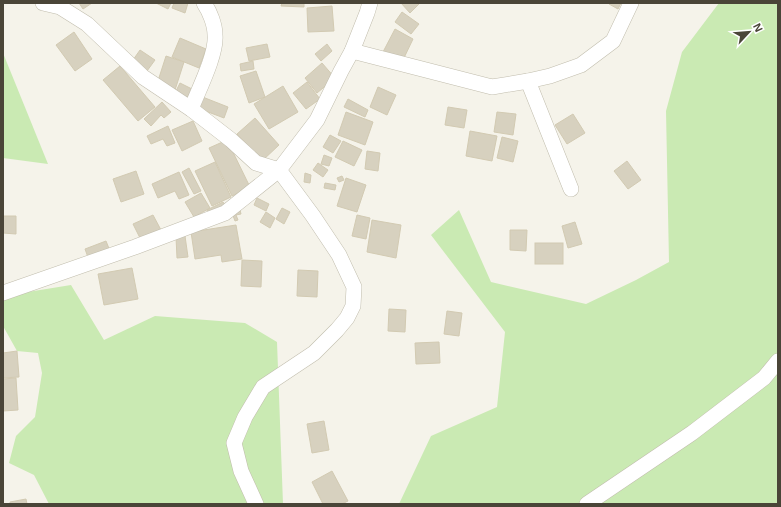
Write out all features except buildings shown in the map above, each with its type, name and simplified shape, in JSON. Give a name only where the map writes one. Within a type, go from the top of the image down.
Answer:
[{"type":"street","points":[[43,3],[60,7],[87,24],[143,77],[191,109],[231,140],[256,163],[279,170],[313,216],[339,256],[354,287],[353,306],[347,318],[337,330],[314,353],[263,387],[245,417],[234,443],[241,471],[256,504]]},
{"type":"street","points":[[3,294],[136,247],[225,213],[279,170],[317,120],[352,51],[368,14],[370,3]]},
{"type":"street","points":[[352,51],[492,87],[528,81],[550,76],[581,65],[613,41],[631,3]]},
{"type":"street","points":[[191,109],[211,60],[216,36],[207,5]]},
{"type":"street","points":[[528,81],[570,189]]},
{"type":"street","points":[[587,504],[692,433],[764,378],[778,361]]},
{"type":"green space","points":[[719,3],[778,3],[778,504],[399,504],[431,436],[497,407],[505,332],[431,235],[459,210],[491,282],[586,304],[669,262],[666,111],[682,52]]},
{"type":"green space","points":[[3,53],[48,164],[3,158]]},
{"type":"green space","points":[[71,285],[104,340],[155,316],[245,323],[277,342],[283,504],[49,504],[34,475],[9,463],[16,436],[35,417],[42,373],[38,353],[17,351],[3,326],[3,296]]}]
